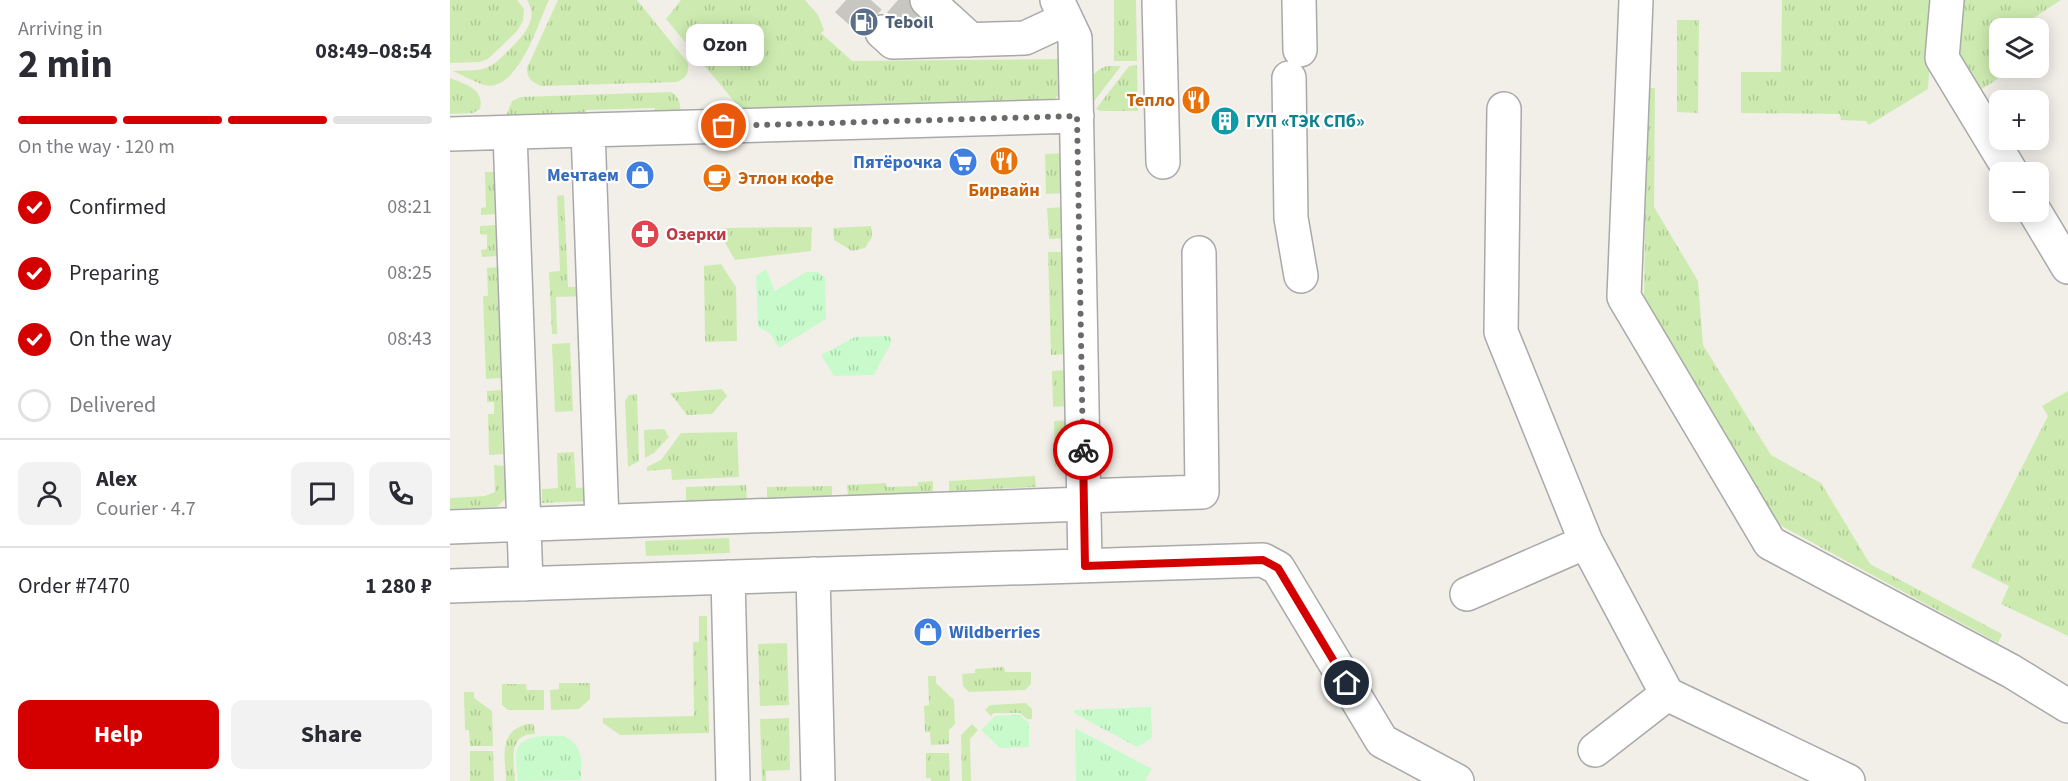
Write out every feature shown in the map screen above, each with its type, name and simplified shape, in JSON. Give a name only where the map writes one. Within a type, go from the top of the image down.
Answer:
[{"type":"street","points":[[1159,0],[1162,162]]},
{"type":"street","points":[[1299,0],[1294,64],[1292,218],[1301,276]]},
{"type":"street","points":[[1636,0],[1624,297],[1770,543],[2011,671],[2068,706]]},
{"type":"street","points":[[1947,0],[1942,58],[2005,162]]},
{"type":"street","points":[[882,32],[893,42],[943,27],[1025,38],[1061,10],[1075,38],[1085,566]]},
{"type":"street","points":[[1504,109],[1501,332],[1586,542],[1667,694],[1848,781]]},
{"type":"street","points":[[450,134],[1077,116]]},
{"type":"street","points":[[588,130],[602,521]]},
{"type":"street","points":[[510,133],[526,584]]},
{"type":"street","points":[[2041,222],[2068,267]]},
{"type":"street","points":[[450,527],[1084,500],[1202,492],[1199,253]]},
{"type":"street","points":[[1467,594],[1586,542]]},
{"type":"street","points":[[450,586],[1263,560],[1278,568],[1382,741],[1457,781]]},
{"type":"street","points":[[813,574],[818,781]]},
{"type":"street","points":[[728,577],[733,781]]},
{"type":"street","points":[[1595,750],[1667,694]]},
{"type":"green space","points":[[450,0],[517,0],[524,9],[523,21],[517,31],[488,59],[479,62],[450,63]]},
{"type":"green space","points":[[527,0],[549,0],[525,54],[517,68],[507,78],[496,85],[484,85],[453,71],[486,68],[508,51],[528,28],[531,14]]},
{"type":"green space","points":[[558,0],[637,0],[688,63],[686,75],[677,82],[541,86],[535,83],[529,77],[527,68]]},
{"type":"green space","points":[[681,0],[805,0],[818,15],[824,30],[821,33],[852,61],[1060,59],[1061,92],[1051,103],[743,112],[666,19]]},
{"type":"green space","points":[[1114,0],[1136,0],[1137,61],[1114,61]]},
{"type":"green space","points":[[1782,0],[1934,0],[1928,89],[1869,125],[1866,121],[1841,120],[1840,114],[1741,113],[1741,72],[1781,72]]},
{"type":"green space","points":[[1954,0],[2061,0],[2034,18],[1989,18],[1989,78],[1999,78],[1973,95],[1948,53]]},
{"type":"green space","points":[[1677,20],[1699,20],[1698,113],[1677,112]]},
{"type":"green space","points":[[1137,65],[1138,111],[1096,109],[1129,66]]},
{"type":"green space","points":[[1107,66],[1121,66],[1092,104],[1091,81],[1096,72]]},
{"type":"green space","points":[[450,78],[477,92],[481,102],[480,109],[473,113],[450,114]]},
{"type":"green space","points":[[1647,88],[1655,88],[1654,207],[1698,281],[1703,345],[1771,455],[1821,483],[1870,564],[2002,634],[1998,643],[1778,524],[1644,296]]},
{"type":"green space","points":[[671,92],[678,99],[681,116],[655,116],[655,108],[586,110],[586,119],[504,121],[512,101],[521,97]]},
{"type":"green space","points":[[1065,153],[1067,193],[1046,194],[1045,154]]},
{"type":"green space","points":[[485,172],[494,172],[495,214],[481,215],[481,208],[486,207]]},
{"type":"green space","points":[[564,195],[568,287],[586,287],[586,296],[556,297],[557,334],[552,334],[549,272],[560,271],[557,196]]},
{"type":"green space","points":[[1066,207],[1068,238],[1049,239],[1047,208]]},
{"type":"green space","points":[[496,225],[497,256],[482,257],[481,250],[487,249],[487,235],[480,234],[480,226]]},
{"type":"green space","points":[[871,226],[872,237],[865,248],[852,251],[834,240],[833,228]]},
{"type":"green space","points":[[812,227],[811,251],[735,260],[721,236],[722,228]]},
{"type":"green space","points":[[1048,252],[1066,252],[1070,354],[1051,355]]},
{"type":"green space","points":[[721,264],[736,287],[737,341],[705,342],[704,266]]},
{"type":"green space","points":[[497,267],[501,378],[486,379],[483,296],[488,296],[487,268]]},
{"type":"green space","points":[[766,269],[775,291],[806,272],[818,272],[825,278],[826,319],[779,348],[770,333],[758,327],[756,276]]},
{"type":"green space","points":[[889,336],[892,341],[874,375],[834,376],[821,355],[855,337]]},
{"type":"green space","points":[[570,343],[573,411],[555,412],[552,344]]},
{"type":"green space","points":[[1068,370],[1069,406],[1053,407],[1052,371]]},
{"type":"green space","points":[[722,389],[727,396],[712,414],[687,415],[670,393]]},
{"type":"green space","points":[[501,390],[503,454],[489,455],[488,414],[494,414],[494,402],[487,402],[487,391]]},
{"type":"green space","points":[[2068,391],[2068,636],[2001,604],[2009,586],[1971,567],[2048,416],[2042,406]]},
{"type":"green space","points":[[637,394],[639,461],[628,467],[625,401],[629,395]]},
{"type":"green space","points":[[1069,420],[1070,466],[1055,466],[1054,421]]},
{"type":"green space","points":[[664,429],[669,437],[654,453],[645,458],[644,430]]},
{"type":"green space","points":[[737,432],[739,477],[672,480],[671,469],[647,471],[647,467],[661,460],[681,433]]},
{"type":"green space","points":[[574,452],[576,488],[587,487],[588,501],[542,503],[542,489],[558,488],[557,453]]},
{"type":"green space","points":[[494,465],[505,466],[505,499],[497,507],[450,509],[450,498],[485,496],[495,492]]},
{"type":"green space","points":[[1035,476],[1036,487],[949,491],[949,481]]},
{"type":"green space","points":[[933,481],[933,492],[848,497],[847,485],[886,483],[887,487],[918,486],[918,482]]},
{"type":"green space","points":[[746,485],[747,501],[686,502],[686,487]]},
{"type":"green space","points":[[832,486],[832,498],[767,499],[767,487]]},
{"type":"green space","points":[[729,538],[730,553],[646,556],[645,541]]},
{"type":"green space","points":[[699,616],[707,616],[709,733],[620,735],[603,723],[603,718],[694,716],[693,642],[699,642]]},
{"type":"green space","points":[[787,643],[789,705],[760,706],[758,644]]},
{"type":"green space","points":[[1004,667],[1005,672],[1031,672],[1031,684],[1025,690],[969,692],[963,686],[962,674],[975,673],[975,669]]},
{"type":"green space","points":[[928,676],[936,676],[936,683],[954,700],[955,724],[949,730],[949,744],[931,745],[930,732],[925,732],[924,706],[929,705]]},
{"type":"green space","points":[[559,683],[590,683],[590,699],[579,709],[551,710],[550,690],[559,689]]},
{"type":"green space","points":[[502,684],[526,684],[527,690],[544,690],[544,710],[508,710],[502,705]]},
{"type":"green space","points":[[464,692],[474,692],[474,698],[492,711],[493,746],[470,746],[469,730],[465,730]]},
{"type":"green space","points":[[1026,703],[1032,709],[1032,719],[1027,719],[1020,713],[994,713],[991,716],[985,710],[990,705]]},
{"type":"green space","points":[[1151,707],[1152,738],[1137,747],[1074,713],[1074,710]]},
{"type":"green space","points":[[1020,715],[1029,723],[1029,747],[1000,748],[981,730],[995,716]]},
{"type":"green space","points":[[789,718],[790,770],[766,771],[766,781],[762,781],[760,719]]},
{"type":"green space","points":[[527,724],[534,724],[535,734],[526,735],[516,744],[514,750],[515,781],[506,781],[505,746],[507,739],[511,733]]},
{"type":"green space","points":[[972,724],[978,730],[970,739],[971,781],[962,781],[961,735]]},
{"type":"green space","points":[[1075,728],[1152,769],[1145,781],[1076,781]]},
{"type":"green space","points":[[564,736],[579,749],[581,780],[518,781],[517,751],[524,741],[537,737]]},
{"type":"green space","points":[[470,751],[493,751],[494,781],[470,781]]},
{"type":"green space","points":[[926,753],[949,753],[950,781],[931,781],[931,778],[926,778]]},
{"type":"tunnel","points":[[846,0],[882,32]]},
{"type":"tunnel","points":[[898,0],[931,29]]},
{"type":"way so far","points":[[724,126],[1077,116],[1083,450]]},
{"type":"place","name":"Teboil","points":[[864,22]]},
{"type":"place","name":"Тепло","points":[[1196,100]]},
{"type":"place","name":"ГУП «ТЭК СПб»","points":[[1225,121]]},
{"type":"place","name":"Ozon","points":[[724,126]]},
{"type":"place","name":"Бирвайн","points":[[1004,161]]},
{"type":"place","name":"Пятёрочка","points":[[963,162]]},
{"type":"place","name":"Мечтаем","points":[[640,175]]},
{"type":"place","name":"Этлон кофе","points":[[717,178]]},
{"type":"place","name":"Озерки","points":[[645,234]]},
{"type":"place","name":"Wildberries","points":[[928,632]]},
{"type":"route","points":[[1083,450],[1085,566],[1263,560],[1278,568],[1347,683]]}]
